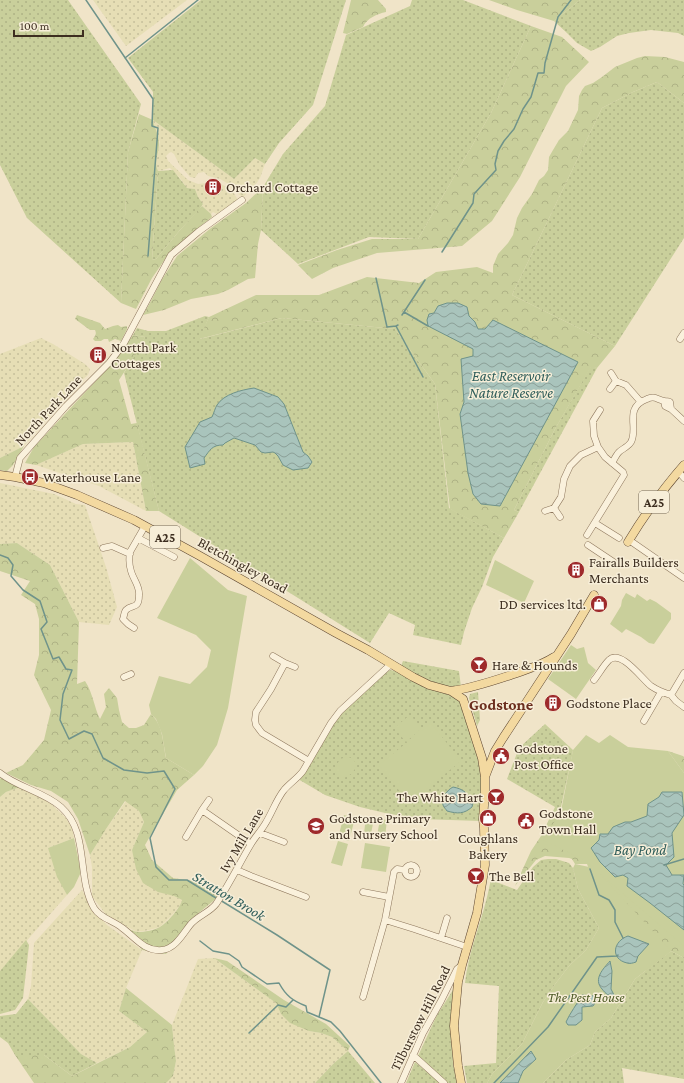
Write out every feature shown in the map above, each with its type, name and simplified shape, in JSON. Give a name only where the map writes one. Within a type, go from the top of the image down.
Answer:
[{"type":"main road","name":"A25","points":[[629,541],[643,518],[684,464]]},
{"type":"main road","name":"A25","points":[[0,475],[15,477]]},
{"type":"main road","name":"Bletchingley Road","points":[[15,477],[44,483],[77,495],[134,520],[428,685],[451,692]]},
{"type":"main road","points":[[486,776],[503,738],[571,634],[594,595]]},
{"type":"main road","points":[[451,692],[472,687],[545,663],[557,656]]},
{"type":"main road","points":[[541,664],[545,674]]},
{"type":"main road","points":[[461,1083],[454,1026],[458,982],[477,913],[485,865],[483,819],[486,776],[482,758],[463,699],[472,687]]},
{"type":"main road","name":"A25","points":[[451,692],[463,699]]},
{"type":"main road","points":[[482,758],[493,758]]},
{"type":"street","name":"North Park Lane","points":[[15,477],[20,458],[66,406],[109,363],[123,345],[171,255],[198,232],[242,200]]},
{"type":"street","points":[[680,339],[684,333]]},
{"type":"street","points":[[610,373],[616,381],[626,385],[640,401]]},
{"type":"street","points":[[610,389],[616,381]]},
{"type":"street","points":[[612,463],[619,452],[630,444],[633,436],[634,410],[640,401],[651,397],[668,401],[670,402],[671,409],[684,421]]},
{"type":"street","points":[[587,535],[623,477],[622,472],[605,457],[598,447],[594,436],[593,422],[600,410]]},
{"type":"street","points":[[545,511],[554,508],[561,497],[564,478],[570,466],[581,455],[598,447]]},
{"type":"street","points":[[678,472],[684,478]]},
{"type":"street","points":[[554,508],[560,517]]},
{"type":"street","points":[[595,523],[619,538]]},
{"type":"street","points":[[134,628],[123,619],[126,610],[136,605],[139,596],[139,590],[130,571],[129,563],[130,554],[145,526]]},
{"type":"street","points":[[138,538],[174,557]]},
{"type":"street","points":[[629,541],[684,578]]},
{"type":"street","points":[[588,545],[615,563]]},
{"type":"street","points":[[103,548],[112,546],[130,554]]},
{"type":"street","points":[[273,656],[295,667]]},
{"type":"street","points":[[594,680],[610,659],[616,657],[621,658],[650,685],[661,692],[671,695],[684,707]]},
{"type":"street","points":[[285,663],[256,712],[256,726],[262,733],[309,761]]},
{"type":"street","name":"Ivy Mill Lane","points":[[0,773],[50,800],[61,807],[65,812],[75,827],[80,841],[85,881],[95,910],[102,916],[120,926],[146,948],[163,950],[169,948],[177,941],[196,919],[204,915],[219,900],[251,844],[265,825],[284,790],[298,777],[331,723],[340,712],[390,664]]},
{"type":"street","points":[[671,695],[684,673]]},
{"type":"street","points":[[124,677],[131,674]]},
{"type":"street","points":[[644,721],[661,692]]},
{"type":"street","points":[[186,837],[209,800]]},
{"type":"street","points":[[202,810],[251,844]]},
{"type":"street","points":[[260,833],[284,842]]},
{"type":"street","points":[[363,997],[385,920],[394,872],[397,869],[405,870]]},
{"type":"street","points":[[237,870],[306,897]]},
{"type":"street","points":[[363,892],[389,897]]},
{"type":"street","points":[[385,920],[467,947]]},
{"type":"street","points":[[440,938],[444,921]]},
{"type":"street","name":"Tilburstow Hill Road","points":[[401,1083],[423,1033],[457,968],[462,965]]},
{"type":"street","points":[[413,1055],[444,1083]]},
{"type":"shaded area","points":[[93,0],[187,0],[126,46]]},
{"type":"shaded area","points":[[153,120],[234,179],[255,158],[265,164],[260,178],[254,187],[243,197],[227,183],[220,179],[208,176],[204,172],[198,173],[195,178],[190,177],[179,164],[174,154],[171,152],[169,153],[166,156],[168,161],[188,180],[198,184],[216,182],[227,187],[233,192],[238,200],[217,214],[213,212],[211,214],[202,206],[203,204],[195,189],[187,188],[170,168],[158,171],[156,168],[160,142]]},
{"type":"shaded area","points":[[41,338],[85,364],[90,369],[88,375],[76,385],[24,446],[0,458],[0,354]]},
{"type":"shaded area","points":[[133,442],[146,511],[99,486],[36,465],[83,444]]},
{"type":"shaded area","points":[[0,483],[54,494],[76,504],[85,505],[106,567],[117,607],[109,625],[79,622],[50,565],[17,543],[0,544]]},
{"type":"shaded area","points":[[20,787],[50,803],[65,817],[72,828],[74,838],[48,848],[67,895],[0,971],[0,797],[6,792]]},
{"type":"shaded area","points":[[126,801],[139,811],[144,822],[132,850],[174,896],[182,900],[181,904],[173,914],[160,927],[137,932],[107,916],[92,896],[92,867],[90,855]]},
{"type":"shaded area","points":[[82,890],[94,911],[107,925],[142,950],[126,988],[119,1011],[147,1032],[130,1047],[97,1063],[81,1054],[28,999],[31,986],[34,943]]},
{"type":"shaded area","points":[[214,958],[276,1003],[281,1014],[309,1031],[332,1037],[348,1051],[315,1083],[166,1083],[173,1076],[176,1061],[172,1025],[198,959]]},
{"type":"green space","points":[[0,0],[68,0],[141,104],[128,152],[121,303],[27,218],[0,165]]},
{"type":"green space","points":[[201,0],[346,0],[313,105],[279,143],[265,164],[255,158],[234,179],[153,120],[153,92],[128,58]]},
{"type":"green space","points":[[351,0],[378,0],[386,9],[386,12],[373,17],[367,21],[363,27],[347,34],[343,33]]},
{"type":"green space","points":[[412,0],[463,0],[531,26],[491,113],[418,239],[369,237],[298,264],[261,230],[263,187],[283,154],[325,106],[346,35],[410,6]]},
{"type":"green space","points":[[489,0],[580,0],[554,21]]},
{"type":"green space","points":[[580,0],[684,0],[684,36],[678,33],[651,30],[629,33],[617,36],[591,51],[577,43],[554,21]]},
{"type":"green space","points":[[531,26],[562,37],[589,62],[566,86],[520,177],[492,221],[462,246],[377,253],[333,268],[312,279],[298,265],[337,250],[372,239],[418,239],[491,113]]},
{"type":"green space","points":[[645,56],[665,57],[684,62],[684,103],[657,82],[633,92],[602,108],[512,295],[615,346],[597,368],[591,367],[555,429],[514,510],[519,512],[504,538],[450,509],[435,384],[395,329],[282,318],[199,339],[209,317],[256,295],[319,295],[367,277],[419,283],[436,272],[477,267],[493,273],[493,266],[498,254],[513,235],[517,218],[522,208],[532,194],[539,180],[548,170],[549,157],[553,150],[559,140],[568,131],[578,110],[579,96],[582,90],[585,86],[593,83],[615,67]]},
{"type":"green space","points":[[657,82],[684,103],[684,238],[615,346],[512,295],[602,108],[633,92]]},
{"type":"green space","points":[[139,114],[153,120],[159,139],[156,161],[158,171],[152,260],[156,259],[202,206],[211,214],[212,217],[168,255],[152,278],[136,309],[121,303],[128,152]]},
{"type":"green space","points":[[173,170],[187,188],[195,189],[203,204],[156,259],[152,260],[158,171]]},
{"type":"green space","points":[[263,187],[261,230],[258,244],[255,278],[248,279],[218,294],[191,299],[164,310],[143,315],[161,281],[177,256],[211,228],[246,203]]},
{"type":"green space","points":[[77,315],[100,323],[105,329],[118,325],[121,327],[127,326],[127,329],[121,341],[115,339],[109,342],[108,339],[104,339],[101,341],[95,341],[93,339],[96,334],[95,330],[90,330],[75,319]]},
{"type":"green space","points":[[205,316],[209,317],[200,339],[282,318],[395,329],[435,384],[449,508],[504,538],[493,557],[482,587],[472,608],[461,645],[413,635],[415,625],[389,613],[370,643],[159,511],[124,373],[145,337],[133,335],[137,328],[148,331],[166,331]]},
{"type":"green space","points":[[133,335],[145,337],[138,351],[119,380],[131,424],[137,423],[159,511],[146,511],[133,442],[83,444],[36,465],[25,463],[34,447],[108,368]]},
{"type":"green space","points":[[591,366],[597,368],[519,512],[514,510],[555,429]]},
{"type":"green space","points":[[24,446],[13,465],[7,471],[0,470],[0,458]]},
{"type":"green space","points":[[17,543],[50,565],[79,622],[77,684],[85,681],[90,690],[100,719],[106,707],[104,694],[109,688],[117,698],[122,722],[129,728],[136,728],[144,725],[151,714],[158,723],[166,758],[194,775],[177,790],[145,845],[152,860],[173,878],[193,881],[218,897],[189,921],[166,954],[142,950],[123,925],[132,931],[138,932],[158,928],[173,915],[182,900],[174,896],[158,892],[143,883],[136,869],[132,850],[144,822],[139,811],[125,801],[90,855],[78,819],[68,802],[51,791],[31,785],[6,773],[23,765],[44,740],[51,710],[34,675],[39,655],[39,619],[35,604],[21,595],[30,581],[0,571],[0,544]]},
{"type":"green space","points":[[190,558],[228,590],[247,596],[228,708],[217,745],[203,766],[194,775],[166,758],[162,734],[156,719],[151,714],[149,705],[159,676],[190,684],[207,667],[211,650],[196,635],[157,618]]},
{"type":"green space","points":[[495,560],[534,581],[524,603],[486,585]]},
{"type":"green space","points":[[626,593],[635,598],[637,594],[647,601],[650,599],[671,613],[671,619],[654,644],[649,643],[626,629],[622,633],[610,624],[621,606],[622,600]]},
{"type":"green space","points":[[571,645],[577,649],[584,647],[588,663],[596,670],[576,699],[548,679]]},
{"type":"green space","points":[[403,661],[459,671],[461,687],[444,686],[423,678],[401,666]]},
{"type":"green space","points":[[391,670],[398,672],[423,686],[459,698],[482,767],[481,821],[419,819],[385,813],[360,807],[325,795],[298,779],[338,717],[385,672]]},
{"type":"green space","points":[[478,692],[480,720],[477,726],[469,698],[470,694]]},
{"type":"green space","points":[[410,715],[422,728],[406,742],[394,728]]},
{"type":"green space","points":[[431,723],[461,761],[409,803],[379,765]]},
{"type":"green space","points":[[545,724],[573,750],[561,807],[555,807],[507,779],[519,748]]},
{"type":"green space","name":"The Pest House","points":[[586,735],[599,743],[610,735],[628,747],[668,751],[684,773],[684,946],[599,873],[671,951],[635,979],[611,1018],[595,1032],[590,1045],[566,1060],[543,1083],[487,1083],[493,1073],[522,1044],[543,1002],[569,966],[586,950],[599,928],[578,889],[573,868],[575,864],[594,868],[586,861],[543,840],[561,811],[573,750]]},
{"type":"green space","points":[[668,751],[684,757],[684,773]]},
{"type":"green space","points":[[347,757],[354,760],[356,767],[351,774],[341,778],[336,773],[335,768],[340,759]]},
{"type":"green space","points":[[2,777],[20,787],[6,792],[0,797],[0,779]]},
{"type":"green space","points":[[555,807],[561,807],[565,815],[684,930],[684,958],[671,951],[646,971],[603,905],[587,864],[575,864],[572,859],[569,858],[545,856],[536,860],[515,886],[531,851],[541,836]]},
{"type":"green space","points":[[344,815],[355,818],[349,841],[338,838]]},
{"type":"green space","points":[[366,817],[374,818],[371,834],[364,833]]},
{"type":"green space","points":[[380,819],[387,820],[385,837],[377,836]]},
{"type":"green space","points":[[74,838],[81,872],[74,887],[67,895],[57,877],[48,848]]},
{"type":"green space","points":[[338,841],[348,844],[342,866],[331,863]]},
{"type":"green space","points":[[365,843],[390,847],[386,872],[361,868]]},
{"type":"green space","points":[[556,859],[569,863],[573,868],[578,889],[599,928],[586,950],[569,966],[543,1002],[522,1044],[493,1073],[487,1083],[467,1083],[464,1066],[496,1063],[499,986],[465,983],[471,952],[491,880],[517,890],[533,867],[541,860]]},
{"type":"green space","points":[[26,940],[29,945],[23,998],[15,1010],[0,1014],[0,971]]},
{"type":"green space","points":[[671,951],[684,958],[684,1079],[622,1068],[624,1083],[543,1083],[566,1060],[590,1045],[595,1032],[611,1018],[635,979]]},
{"type":"green space","points":[[214,958],[227,961],[284,1000],[326,1024],[350,1046],[348,1051],[332,1037],[309,1031],[290,1023],[281,1014],[276,1003]]},
{"type":"green space","points":[[126,988],[172,1025],[176,1061],[173,1076],[166,1083],[34,1083],[15,1055],[44,1055],[72,1076],[130,1047],[147,1032],[119,1011]]},
{"type":"green space","points":[[453,990],[453,1064],[457,1083],[446,1083],[418,1056],[437,1015]]},
{"type":"green space","points":[[28,999],[81,1054],[97,1063],[72,1076],[44,1055],[15,1055],[8,1043],[0,1037],[0,1016],[16,1014]]},
{"type":"green space","points":[[348,1051],[375,1083],[315,1083],[333,1064]]},
{"type":"green space","points":[[415,1062],[437,1080],[439,1083],[406,1083]]},
{"type":"water","name":"East Reservoir Nature Reserve","points":[[447,303],[458,303],[467,307],[469,316],[475,322],[478,329],[485,329],[493,320],[578,362],[500,506],[481,504],[473,494],[468,473],[460,414],[464,402],[461,359],[473,356],[473,349],[428,326],[427,320],[429,314],[434,313],[438,306]]},
{"type":"water","points":[[254,388],[278,397],[284,404],[303,452],[312,462],[308,468],[293,470],[283,465],[275,453],[261,452],[255,445],[234,438],[223,445],[212,448],[204,458],[205,464],[190,468],[185,447],[200,422],[212,417],[217,405],[228,395],[238,391]]},
{"type":"water","points":[[453,787],[465,792],[465,799],[473,803],[472,807],[461,813],[447,811],[443,805],[443,800],[447,792]]},
{"type":"water","name":"Bay Pond","points":[[662,792],[682,792],[684,815],[672,833],[674,857],[666,865],[672,875],[684,875],[684,930],[627,886],[628,878],[623,875],[615,877],[600,862],[591,848],[599,840],[600,834],[608,834],[613,827],[647,816],[648,804],[659,797]]},
{"type":"water","points":[[628,936],[649,944],[638,956],[636,962],[627,963],[622,961],[616,954],[619,942]]},
{"type":"water","points":[[610,961],[612,971],[611,989],[615,997],[606,993],[598,982],[600,974]]},
{"type":"water","points":[[601,994],[593,1006],[582,1007],[582,1020],[576,1025],[568,1025],[566,1022],[569,1015],[582,995],[592,996]]},
{"type":"water","points":[[531,1051],[536,1059],[523,1071],[518,1083],[500,1083]]},
{"type":"waterway","points":[[86,0],[153,99],[152,126],[158,128],[148,256]]},
{"type":"waterway","points":[[125,58],[198,0]]},
{"type":"waterway","points":[[442,252],[473,203],[474,194],[496,170],[495,164],[498,151],[514,129],[523,109],[531,97],[538,73],[544,73],[545,63],[558,17],[571,0]]},
{"type":"waterway","points":[[376,278],[387,327],[396,326]]},
{"type":"waterway","points":[[402,315],[425,280]]},
{"type":"waterway","points":[[404,312],[428,326]]},
{"type":"waterway","points":[[398,325],[396,326],[423,377]]},
{"type":"waterway","name":"Stratton Brook","points":[[0,555],[8,558],[13,565],[11,576],[23,590],[40,601],[47,622],[41,629],[53,659],[59,657],[66,669],[72,670],[63,694],[60,720],[69,739],[84,731],[92,734],[103,758],[124,770],[147,773],[164,771],[175,789],[150,838],[156,867],[169,880],[187,880],[216,898]]},
{"type":"waterway","points":[[664,865],[684,859]]},
{"type":"waterway","points":[[590,869],[599,895],[609,900],[615,910],[615,922],[623,938]]},
{"type":"waterway","name":"Stratton Brook","points":[[220,900],[330,970],[319,1017],[331,1022],[340,1031],[381,1083]]},
{"type":"waterway","points":[[200,941],[213,951],[229,954],[239,961],[242,967],[267,984],[279,983],[290,998],[306,1006],[307,1012],[319,1017]]},
{"type":"waterway","points":[[494,1083],[548,1027],[597,957],[618,955]]},
{"type":"waterway","points":[[249,1033],[278,1005],[286,1007],[293,1000]]},
{"type":"place","name":"Orchard Cottage","points":[[213,187]]},
{"type":"place","name":"Nortth Park Cottages","points":[[98,355]]},
{"type":"place","name":"Waterhouse Lane","points":[[30,477]]},
{"type":"place","name":"Fairalls Builders Merchants","points":[[576,570]]},
{"type":"place","name":"DD services ltd.","points":[[599,604]]},
{"type":"place","name":"Hare & Hounds","points":[[479,665]]},
{"type":"place","name":"Godstone Place","points":[[553,703]]},
{"type":"place","name":"Godstone Post Office","points":[[501,756]]},
{"type":"place","name":"The White Hart","points":[[496,797]]},
{"type":"place","name":"Coughlans Bakery","points":[[488,818]]},
{"type":"place","name":"Godstone Town Hall","points":[[526,821]]},
{"type":"place","name":"Godstone Primary and Nursery School","points":[[316,826]]},
{"type":"place","name":"The Bell","points":[[476,876]]},
{"type":"district","name":"Godstone","points":[[501,704]]}]
